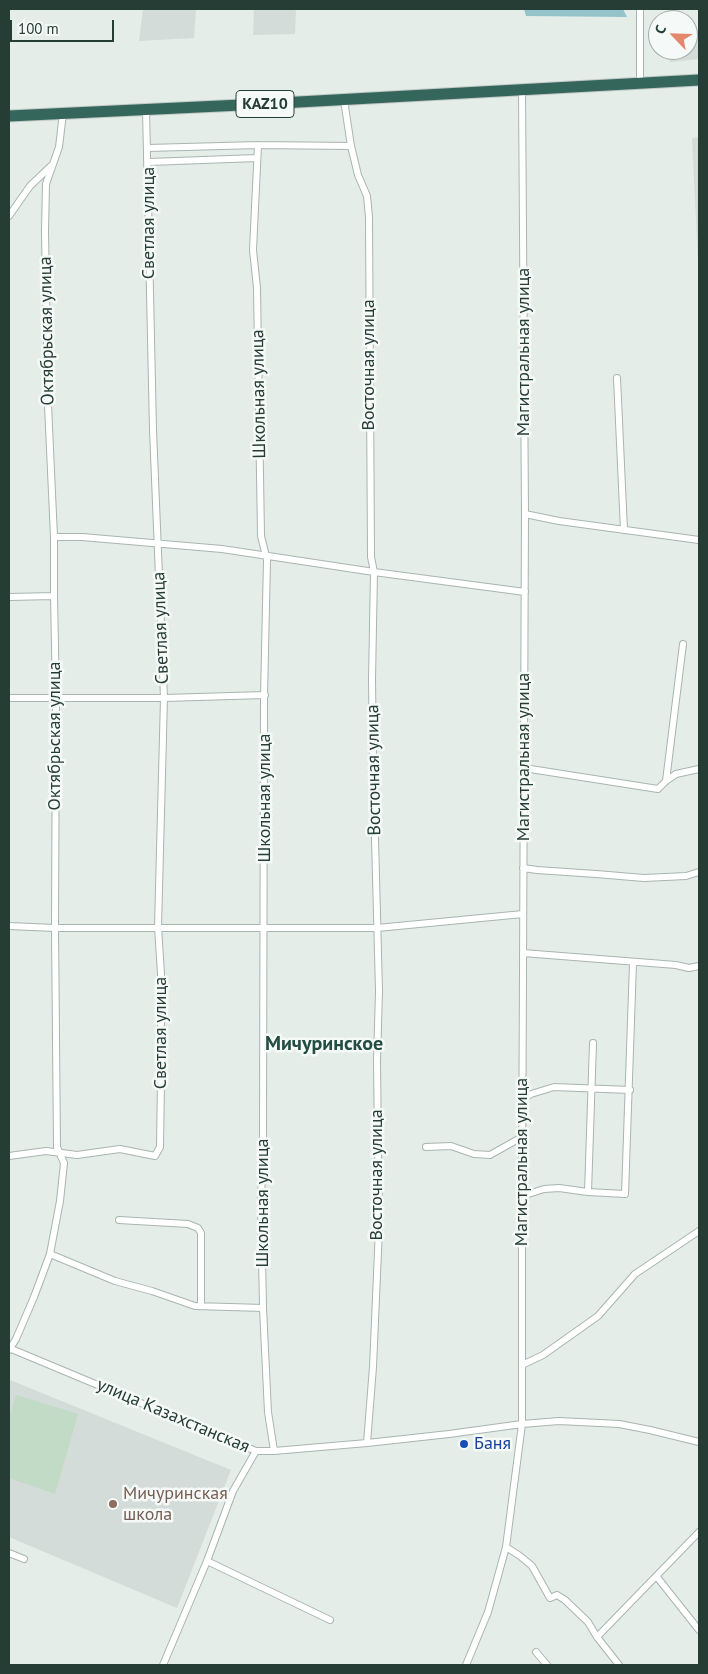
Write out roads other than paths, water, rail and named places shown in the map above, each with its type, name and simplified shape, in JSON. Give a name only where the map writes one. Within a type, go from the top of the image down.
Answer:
[{"type":"highway","name":"KAZ10","points":[[9,116],[522,91],[699,80]]},
{"type":"street","points":[[640,9],[640,84]]},
{"type":"street","name":"Магистральная улица","points":[[466,1665],[488,1612],[506,1547],[522,1424],[525,514],[522,91]]},
{"type":"street","name":"Восточная улица","points":[[344,100],[351,146],[358,175],[367,196],[369,217],[371,557],[374,572],[372,679],[379,991],[377,1061],[379,1228],[373,1367],[367,1443]]},
{"type":"street","name":"Светлая улица","points":[[59,1152],[77,1155],[120,1148],[155,1156],[160,1147],[161,974],[158,927],[164,698],[153,430],[146,109]]},
{"type":"street","name":"Октябрьская улица","points":[[9,1349],[34,1297],[50,1254],[60,1201],[64,1163],[57,1147],[54,537],[48,405],[45,231],[46,184],[59,147],[63,113]]},
{"type":"street","points":[[148,148],[258,145],[351,146]]},
{"type":"street","name":"Школьная улица","points":[[258,145],[254,250],[257,288],[261,536],[267,560],[264,694],[265,928],[261,1203],[263,1308],[268,1412],[274,1451]]},
{"type":"street","points":[[148,162],[257,158]]},
{"type":"street","points":[[9,216],[30,186],[53,165]]},
{"type":"street","points":[[617,378],[624,530]]},
{"type":"street","points":[[525,514],[559,521],[699,540]]},
{"type":"street","points":[[54,537],[82,537],[158,543],[266,555],[374,572],[525,592]]},
{"type":"street","points":[[9,597],[54,596]]},
{"type":"street","points":[[666,780],[683,644]]},
{"type":"street","points":[[9,698],[164,698],[264,694]]},
{"type":"street","points":[[524,768],[658,789],[666,780],[676,774],[699,769]]},
{"type":"street","points":[[524,868],[644,878],[686,876],[699,872]]},
{"type":"street","points":[[9,926],[55,928],[377,928],[523,914]]},
{"type":"street","points":[[523,954],[676,965],[689,968],[699,966]]},
{"type":"street","points":[[522,1196],[559,1188],[625,1194],[634,963]]},
{"type":"street","points":[[588,1192],[593,1042]]},
{"type":"street","points":[[522,1100],[531,1094],[554,1087],[630,1090]]},
{"type":"street","points":[[426,1147],[451,1146],[474,1154],[490,1155],[522,1137]]},
{"type":"street","points":[[9,1156],[46,1151],[59,1152]]},
{"type":"street","points":[[119,1220],[188,1224],[198,1228],[201,1234],[201,1306]]},
{"type":"street","points":[[522,1365],[543,1355],[598,1316],[635,1274],[699,1231]]},
{"type":"street","points":[[50,1254],[115,1281],[195,1306],[263,1308]]},
{"type":"street","name":"улица Казахстанская","points":[[9,1349],[256,1451],[367,1443],[559,1421],[619,1424],[699,1442]]},
{"type":"street","points":[[163,1665],[207,1561],[233,1491],[256,1451]]},
{"type":"street","points":[[598,1637],[699,1532]]},
{"type":"street","points":[[506,1547],[532,1566],[550,1598],[557,1594],[588,1622],[619,1665]]},
{"type":"street","points":[[9,1553],[24,1559]]},
{"type":"street","points":[[207,1561],[330,1620]]},
{"type":"street","points":[[656,1576],[699,1630]]},
{"type":"street","points":[[536,1652],[547,1665]]},
{"type":"water","points":[[524,9],[623,9],[627,17],[526,16]]},
{"type":"place","name":"Баня","points":[[464,1444]]},
{"type":"place","name":"Мичуринская школа","points":[[113,1504]]},
{"type":"district","name":"Мичуринское","points":[[324,1044]]}]
